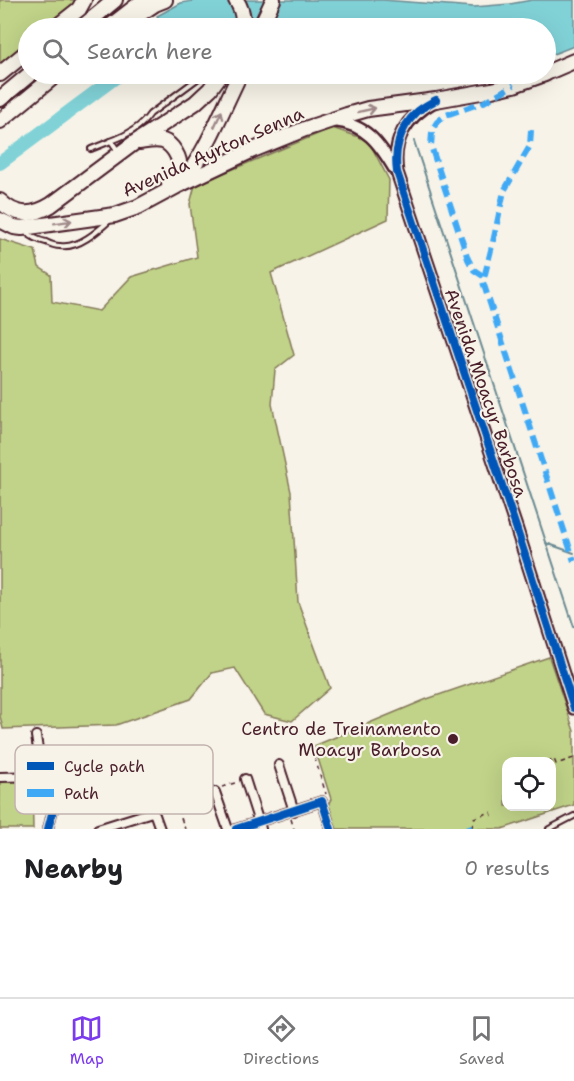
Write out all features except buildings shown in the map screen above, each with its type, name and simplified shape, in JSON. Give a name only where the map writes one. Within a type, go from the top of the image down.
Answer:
[{"type":"highway","points":[[68,18],[79,9],[84,0]]},
{"type":"highway","points":[[93,18],[115,0]]},
{"type":"highway","points":[[119,18],[144,0]]},
{"type":"highway","points":[[134,18],[165,0]]},
{"type":"highway","points":[[236,0],[242,18]]},
{"type":"highway","points":[[265,18],[273,0]]},
{"type":"highway","points":[[0,74],[18,59]]},
{"type":"highway","name":"Avenida Ayrton Senna","points":[[556,68],[574,61]]},
{"type":"highway","points":[[0,99],[18,84]]},
{"type":"highway","points":[[0,121],[43,84]]},
{"type":"highway","points":[[0,201],[9,209],[20,214],[38,212],[51,205],[134,143],[195,103],[214,84]]},
{"type":"highway","points":[[177,186],[202,153],[235,84]]},
{"type":"highway","name":"Avenida Ayrton Senna","points":[[3,222],[22,228],[115,214],[138,207],[253,150],[330,121],[368,109],[436,100],[517,84]]},
{"type":"highway","points":[[134,143],[149,140],[164,142],[175,153],[180,166],[178,172],[158,196]]},
{"type":"street","name":"Avenida Moacyr Barbosa","points":[[397,172],[396,152],[403,131],[415,114],[436,100]]},
{"type":"street","name":"Avenida Moacyr Barbosa","points":[[330,121],[356,126],[370,135],[397,172],[574,708]]},
{"type":"street","points":[[36,736],[37,745]]},
{"type":"street","points":[[279,765],[291,811]]},
{"type":"street","points":[[0,777],[15,777]]},
{"type":"street","points":[[245,779],[260,825]]},
{"type":"street","points":[[215,792],[228,829]]},
{"type":"street","points":[[237,829],[260,825],[291,811],[322,801],[331,829]]},
{"type":"street","points":[[48,829],[52,814]]},
{"type":"street","points":[[98,829],[123,825],[147,814]]},
{"type":"street","points":[[155,814],[160,829]]},
{"type":"lane","points":[[91,149],[130,132],[190,84]]},
{"type":"lane","points":[[111,141],[120,153]]},
{"type":"lane","points":[[22,228],[30,236],[62,247],[71,245],[98,231],[115,214]]},
{"type":"lane","points":[[549,829],[574,816]]},
{"type":"path","points":[[312,749],[327,796],[322,801]]},
{"type":"path","points":[[556,764],[574,758]]},
{"type":"path","points":[[215,792],[217,789],[245,779]]},
{"type":"path","points":[[291,811],[294,829]]},
{"type":"path","points":[[472,827],[474,818],[491,812],[492,816]]},
{"type":"path","points":[[180,814],[185,829]]},
{"type":"green space","points":[[0,0],[76,0],[57,18],[18,18],[18,51],[0,66]]},
{"type":"green space","points":[[332,128],[368,140],[389,180],[388,219],[271,273],[294,355],[275,370],[272,404],[291,492],[298,602],[330,688],[292,721],[264,714],[235,668],[212,673],[191,699],[116,725],[3,729],[0,716],[0,239],[35,250],[39,267],[51,275],[52,302],[99,311],[131,277],[197,257],[190,204],[195,185]]},
{"type":"green space","name":"Centro de Treinamento Moacyr Barbosa","points":[[549,657],[574,731],[574,805],[556,811],[502,829],[336,829],[328,805],[331,799],[314,746],[427,699]]},
{"type":"green space","points":[[0,775],[15,775],[15,814],[33,814],[33,829],[0,829]]},
{"type":"water","points":[[198,0],[383,0],[474,7],[532,0],[574,0],[574,46],[556,53],[556,18],[158,18],[157,16],[181,3]]},
{"type":"waterway","points":[[0,163],[107,84]]},
{"type":"waterway","points":[[414,141],[574,627]]},
{"type":"waterway","points":[[546,543],[574,553]]},
{"type":"marked path","points":[[483,276],[474,270],[468,259],[431,146],[432,133],[437,122],[446,115],[484,102],[514,85]]},
{"type":"marked path","points":[[531,130],[530,146],[504,191],[483,282],[574,561]]},
{"type":"marked path","points":[[466,829],[472,827]]},
{"type":"cycle path","points":[[436,100],[418,111],[405,126],[397,148],[397,172],[574,708]]},
{"type":"cycle path","points":[[236,829],[322,801],[331,829]]},
{"type":"cycle path","points":[[48,829],[52,814]]},
{"type":"place","name":"Centro de Treinamento Moacyr Barbosa","points":[[453,739]]}]
